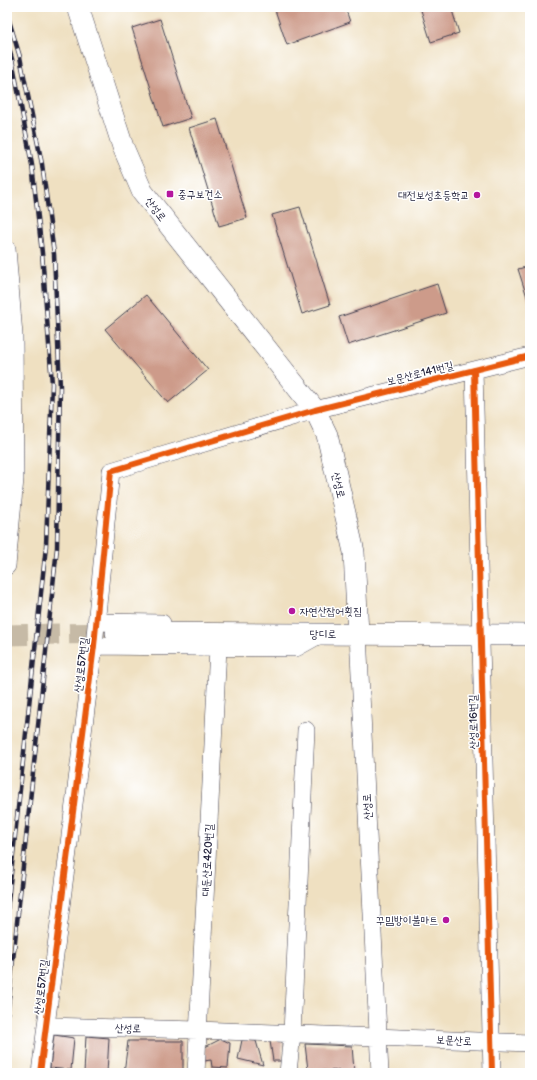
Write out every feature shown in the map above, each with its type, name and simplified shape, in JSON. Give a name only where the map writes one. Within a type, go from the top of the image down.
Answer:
[{"type":"main road","name":"산성로","points":[[78,7],[124,147],[142,191],[315,410],[327,435],[354,552],[358,634]]},
{"type":"main road","name":"당디로","points":[[116,633],[530,635]]},
{"type":"street","points":[[7,249],[14,335],[15,479],[7,566]]},
{"type":"street","name":"보문산로141번길","points":[[315,410],[530,356]]},
{"type":"street","name":"산성로16번길","points":[[474,370],[492,1073]]},
{"type":"street","name":"산성로57번길","points":[[40,1073],[94,646],[111,471],[315,410]]},
{"type":"street","points":[[96,622],[296,626],[321,634]]},
{"type":"street","points":[[94,646],[296,648],[321,634]]},
{"type":"street","name":"산성로","points":[[358,634],[380,1073]]},
{"type":"street","name":"대둔산로420번길","points":[[196,1073],[218,648]]},
{"type":"street","points":[[288,1073],[292,1033],[306,730]]},
{"type":"street","name":"산성로","points":[[46,1026],[378,1036]]},
{"type":"street","name":"보문산로","points":[[378,1036],[530,1043]]},
{"type":"building","points":[[274,7],[345,7],[350,22],[287,45]]},
{"type":"building","points":[[420,7],[451,7],[459,33],[431,42]]},
{"type":"building","points":[[160,19],[191,118],[163,127],[132,28]]},
{"type":"building","points":[[217,119],[247,218],[219,226],[189,128]]},
{"type":"building","points":[[300,207],[330,305],[302,314],[272,215]]},
{"type":"building","points":[[530,266],[530,306],[518,269]]},
{"type":"building","points":[[437,284],[446,313],[348,345],[339,317]]},
{"type":"building","points":[[146,295],[208,370],[168,403],[105,329]]},
{"type":"building","points":[[54,1035],[74,1038],[71,1070],[50,1068]]},
{"type":"building","points":[[86,1036],[109,1038],[107,1073],[84,1073]]},
{"type":"building","points":[[221,1039],[230,1043],[228,1068],[212,1067],[211,1060],[204,1061],[205,1047]]},
{"type":"building","points":[[242,1040],[256,1041],[263,1065],[238,1059]]},
{"type":"building","points":[[282,1040],[283,1061],[273,1061],[270,1041]]},
{"type":"building","points":[[128,1041],[183,1041],[183,1073],[124,1073]]},
{"type":"building","points":[[305,1044],[352,1046],[354,1071],[308,1070]]},
{"type":"tunnel","points":[[7,635],[116,633]]},
{"type":"railway","points":[[7,14],[20,57],[42,164],[54,254],[60,387],[57,548],[7,1016]]},
{"type":"railway","points":[[7,43],[12,59],[32,165],[42,253],[52,384],[46,546],[7,911]]},
{"type":"cycle path","points":[[40,1073],[94,646],[111,471],[315,410],[530,356]]},
{"type":"cycle path","points":[[474,370],[492,1073]]},
{"type":"place","name":"중구보건소","points":[[170,194]]},
{"type":"place","name":"대전보성초등학교","points":[[477,195]]},
{"type":"place","name":"자연산잡어횟집","points":[[292,611]]},
{"type":"place","name":"꾸밈방이불마트","points":[[446,920]]}]
